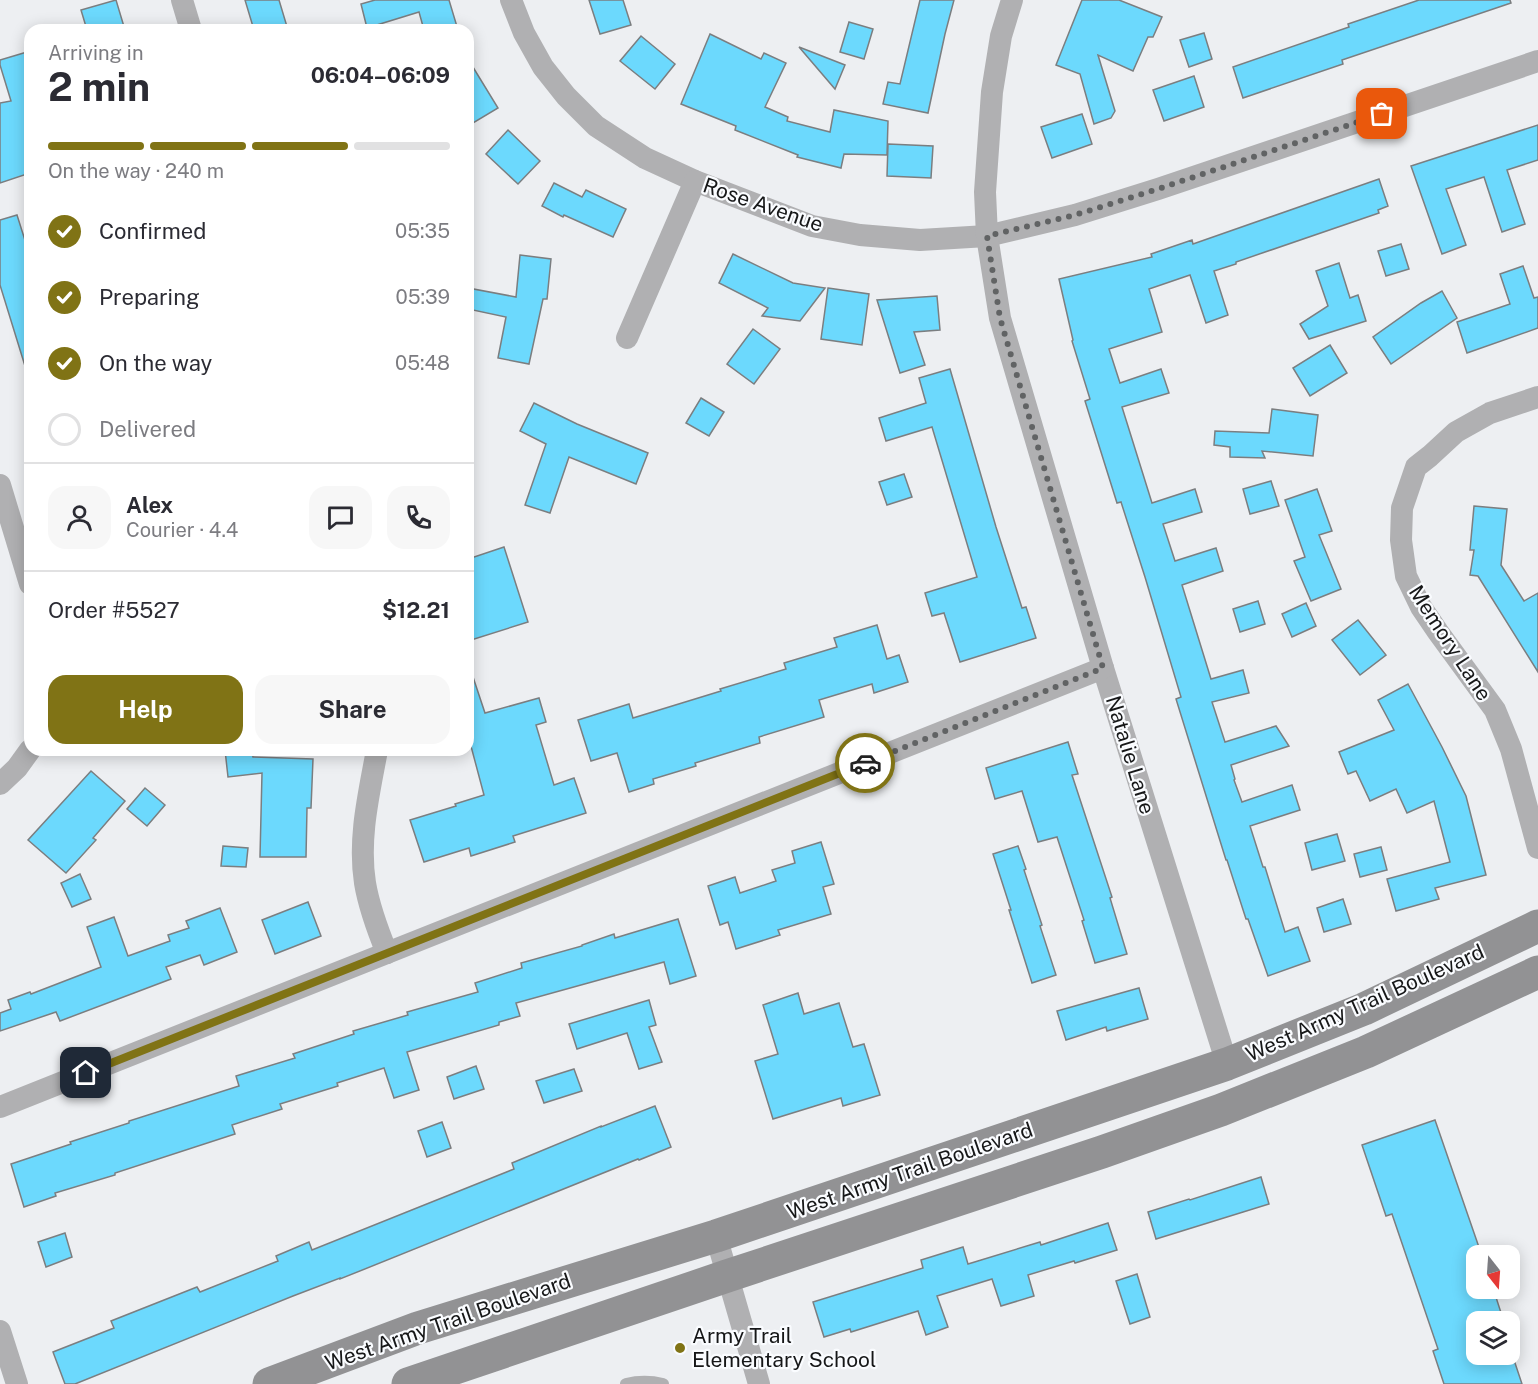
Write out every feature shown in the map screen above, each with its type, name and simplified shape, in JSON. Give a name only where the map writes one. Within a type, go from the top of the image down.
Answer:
[{"type":"main road","name":"West Army Trail Boulevard","points":[[269,1384],[418,1328],[716,1236],[1227,1064],[1364,1009],[1538,926]]},
{"type":"main road","name":"West Army Trail Boulevard","points":[[408,1384],[1221,1110],[1366,1052],[1538,972]]},
{"type":"main road","points":[[462,1314],[479,1360]]},
{"type":"street","points":[[182,0],[189,24]]},
{"type":"street","name":"Rose Avenue","points":[[511,0],[524,33],[543,67],[566,96],[596,126],[645,158],[695,181],[812,226],[860,235],[920,240],[987,236],[1075,215],[1538,61]]},
{"type":"street","name":"Natalie Lane","points":[[1012,0],[1001,36],[992,92],[985,192],[987,236],[1000,318],[1103,668],[1227,1064]]},
{"type":"street","points":[[627,338],[695,181]]},
{"type":"street","name":"Memory Lane","points":[[1538,397],[1490,413],[1456,432],[1416,467],[1402,508],[1401,540],[1406,576],[1421,607],[1495,710],[1511,749],[1538,848]]},
{"type":"street","points":[[0,485],[24,565]]},
{"type":"street","points":[[0,1107],[1103,668]]},
{"type":"street","points":[[0,784],[26,756]]},
{"type":"street","points":[[376,756],[364,817],[363,852],[365,883],[372,913],[387,954]]},
{"type":"street","points":[[716,1236],[759,1384]]},
{"type":"street","points":[[0,1331],[17,1384]]},
{"type":"lane","points":[[626,1384],[640,1381],[663,1384]]},
{"type":"building","points":[[116,0],[123,24],[85,24],[81,10]]},
{"type":"building","points":[[245,0],[279,0],[286,24],[252,24]]},
{"type":"building","points":[[375,0],[449,0],[456,24],[422,24],[419,12],[380,24],[366,24],[361,4]]},
{"type":"building","points":[[589,0],[623,0],[631,25],[600,34]]},
{"type":"building","points":[[920,0],[954,0],[928,113],[883,104],[888,82],[900,84]]},
{"type":"building","points":[[1082,0],[1119,0],[1162,17],[1153,37],[1148,37],[1133,71],[1098,55],[1115,111],[1111,118],[1094,124],[1080,74],[1056,65]]},
{"type":"building","points":[[1419,0],[1510,0],[1511,3],[1342,60],[1343,64],[1243,98],[1233,67]]},
{"type":"building","points":[[849,22],[873,29],[864,59],[840,52]]},
{"type":"building","points":[[1204,33],[1212,59],[1189,67],[1180,40]]},
{"type":"building","points":[[710,34],[761,59],[764,53],[786,63],[765,107],[788,117],[787,121],[830,132],[834,110],[888,121],[887,155],[844,154],[841,168],[797,157],[798,155],[735,130],[736,126],[681,104]]},
{"type":"building","points":[[641,36],[675,64],[655,89],[620,61]]},
{"type":"building","points":[[799,47],[845,65],[835,89]]},
{"type":"building","points":[[24,53],[24,175],[0,183],[0,103],[11,101],[0,60]]},
{"type":"building","points":[[474,69],[498,108],[474,122]]},
{"type":"building","points":[[1194,76],[1204,107],[1164,121],[1153,90]]},
{"type":"building","points":[[1082,114],[1092,144],[1052,158],[1041,127]]},
{"type":"building","points":[[1538,125],[1538,160],[1507,170],[1525,224],[1502,232],[1484,177],[1446,189],[1466,245],[1442,254],[1411,166]]},
{"type":"building","points":[[508,130],[540,161],[518,184],[486,154]]},
{"type":"building","points":[[888,144],[933,146],[931,178],[887,176]]},
{"type":"building","points":[[1379,179],[1388,206],[1378,210],[1379,213],[1214,271],[1228,315],[1206,323],[1190,275],[1149,289],[1162,332],[1109,349],[1120,383],[1161,369],[1169,393],[1122,407],[1152,503],[1195,489],[1202,512],[1163,524],[1175,561],[1216,548],[1223,571],[1182,585],[1211,679],[1243,670],[1249,693],[1212,702],[1225,742],[1276,726],[1289,746],[1231,765],[1242,802],[1292,785],[1300,810],[1250,826],[1285,932],[1298,927],[1310,961],[1268,976],[1226,860],[1176,699],[1181,697],[1145,577],[1121,502],[1117,503],[1085,401],[1090,399],[1072,341],[1059,279],[1152,257],[1151,254],[1192,240],[1193,244]]},
{"type":"building","points":[[554,183],[582,197],[586,190],[626,209],[613,237],[542,206]]},
{"type":"building","points":[[17,215],[24,237],[24,363],[0,285],[0,220]]},
{"type":"building","points":[[1401,244],[1409,269],[1386,276],[1378,251]]},
{"type":"building","points":[[733,254],[793,283],[825,288],[800,321],[762,316],[768,308],[719,283]]},
{"type":"building","points":[[520,255],[551,259],[547,299],[543,299],[529,364],[498,358],[506,317],[474,310],[474,289],[516,297]]},
{"type":"building","points":[[1339,263],[1350,298],[1358,295],[1366,321],[1309,339],[1300,324],[1328,306],[1316,271]]},
{"type":"building","points":[[1523,266],[1534,298],[1538,297],[1538,328],[1467,353],[1457,322],[1510,304],[1500,274]]},
{"type":"building","points":[[828,288],[869,294],[862,345],[821,339]]},
{"type":"building","points":[[1442,291],[1457,318],[1391,364],[1373,337]]},
{"type":"building","points":[[937,296],[940,330],[914,332],[925,365],[900,373],[877,300]]},
{"type":"building","points":[[753,329],[780,349],[754,384],[727,364]]},
{"type":"building","points":[[1330,345],[1347,373],[1310,396],[1293,368]]},
{"type":"building","points":[[950,369],[996,527],[1022,608],[1026,607],[1036,638],[960,662],[944,613],[932,616],[925,593],[977,577],[932,427],[886,441],[879,418],[926,403],[919,378]]},
{"type":"building","points":[[701,398],[724,412],[709,436],[686,423]]},
{"type":"building","points":[[534,403],[577,424],[648,453],[636,484],[569,457],[550,513],[525,505],[546,444],[520,431]]},
{"type":"building","points":[[1272,409],[1318,415],[1313,456],[1262,451],[1265,458],[1230,457],[1230,447],[1214,445],[1215,431],[1269,433]]},
{"type":"building","points":[[904,474],[912,497],[887,505],[879,482]]},
{"type":"building","points":[[1271,481],[1279,506],[1250,514],[1243,489]]},
{"type":"building","points":[[1317,489],[1332,531],[1319,535],[1341,589],[1311,601],[1294,561],[1305,557],[1285,500]]},
{"type":"building","points":[[1474,506],[1507,509],[1501,565],[1524,601],[1538,593],[1538,672],[1478,576],[1470,575],[1474,550],[1470,550]]},
{"type":"building","points":[[504,547],[528,622],[474,639],[474,557]]},
{"type":"building","points":[[1258,601],[1265,624],[1240,632],[1233,609]]},
{"type":"building","points":[[1306,603],[1316,626],[1292,637],[1282,614]]},
{"type":"building","points":[[1358,620],[1386,655],[1360,675],[1332,640]]},
{"type":"building","points":[[877,625],[887,659],[899,655],[908,682],[874,693],[872,684],[819,700],[824,717],[759,737],[760,743],[695,763],[696,766],[653,779],[654,784],[629,792],[617,753],[591,761],[578,720],[629,704],[633,718],[721,691],[720,689],[786,669],[784,663],[837,647],[834,638]]},
{"type":"building","points":[[474,680],[485,713],[539,698],[546,722],[536,725],[554,785],[574,778],[586,813],[513,836],[515,842],[471,856],[469,848],[424,862],[410,820],[484,795],[474,756]]},
{"type":"building","points":[[1408,684],[1466,796],[1486,875],[1435,888],[1439,899],[1396,911],[1387,879],[1450,862],[1434,801],[1407,813],[1396,789],[1370,801],[1356,771],[1348,774],[1339,752],[1394,730],[1378,700]]},
{"type":"building","points":[[1068,742],[1078,774],[1072,775],[1112,897],[1110,898],[1127,954],[1095,963],[1082,921],[1084,920],[1057,837],[1038,842],[1022,791],[995,799],[986,768]]},
{"type":"building","points":[[226,756],[313,759],[311,808],[307,808],[306,857],[260,857],[262,773],[228,777]]},
{"type":"building","points":[[91,771],[125,801],[93,838],[96,840],[66,873],[28,840]]},
{"type":"building","points":[[145,788],[165,805],[147,826],[127,809]]},
{"type":"building","points":[[1337,834],[1345,861],[1312,870],[1305,843]]},
{"type":"building","points":[[821,842],[834,884],[823,887],[831,914],[778,930],[780,935],[736,949],[728,922],[720,925],[708,886],[735,877],[740,893],[776,881],[772,870],[795,863],[792,851]]},
{"type":"building","points":[[223,846],[248,848],[246,867],[221,866]]},
{"type":"building","points":[[1018,846],[1056,975],[1032,983],[993,854]]},
{"type":"building","points":[[1381,847],[1387,870],[1360,877],[1354,854]]},
{"type":"building","points":[[80,874],[91,899],[72,907],[61,883]]},
{"type":"building","points":[[1343,899],[1351,924],[1324,932],[1317,908]]},
{"type":"building","points":[[308,902],[321,936],[275,954],[262,920]]},
{"type":"building","points":[[220,908],[237,952],[204,965],[200,955],[166,967],[171,979],[60,1021],[56,1012],[0,1031],[0,1013],[11,1009],[8,1000],[30,992],[31,994],[101,967],[87,927],[114,917],[128,956],[170,941],[168,935],[189,928],[186,921]]},
{"type":"building","points":[[678,919],[696,976],[670,984],[664,962],[516,1003],[520,1016],[499,1022],[499,1025],[407,1052],[419,1090],[394,1098],[384,1068],[337,1083],[338,1086],[280,1104],[282,1109],[232,1125],[235,1134],[55,1193],[56,1196],[24,1207],[11,1164],[129,1123],[129,1121],[239,1086],[236,1076],[295,1058],[293,1054],[354,1034],[353,1031],[408,1015],[407,1012],[478,992],[475,983],[522,968],[521,963],[582,946],[614,934],[615,938]]},
{"type":"building","points":[[1139,988],[1148,1019],[1107,1031],[1106,1027],[1066,1040],[1057,1011]]},
{"type":"building","points":[[798,993],[804,1014],[839,1003],[853,1047],[864,1044],[880,1095],[843,1106],[841,1098],[773,1119],[755,1061],[778,1054],[763,1005]]},
{"type":"building","points":[[649,1000],[656,1025],[649,1027],[662,1062],[639,1069],[627,1033],[577,1049],[569,1024]]},
{"type":"building","points":[[476,1066],[484,1089],[454,1099],[447,1077]]},
{"type":"building","points":[[574,1069],[582,1091],[544,1103],[536,1081]]},
{"type":"building","points":[[655,1106],[671,1147],[75,1384],[65,1384],[53,1352],[114,1328],[111,1321],[197,1287],[200,1292],[278,1261],[276,1256],[309,1242],[312,1250],[514,1169],[512,1163]]},
{"type":"building","points":[[1435,1120],[1478,1245],[1466,1245],[1466,1299],[1497,1299],[1500,1311],[1466,1311],[1466,1365],[1516,1365],[1522,1384],[1444,1384],[1433,1351],[1438,1349],[1392,1214],[1386,1216],[1362,1145]]},
{"type":"building","points":[[442,1122],[451,1148],[427,1157],[418,1131]]},
{"type":"building","points":[[1261,1177],[1269,1204],[1156,1239],[1148,1212]]},
{"type":"building","points":[[1108,1223],[1117,1250],[1028,1275],[1034,1296],[1001,1306],[992,1279],[937,1296],[948,1327],[926,1335],[918,1311],[851,1332],[850,1329],[824,1337],[813,1302],[923,1268],[921,1260],[963,1247],[968,1264],[1040,1242],[1041,1245]]},
{"type":"building","points":[[65,1233],[72,1257],[46,1267],[38,1242]]},
{"type":"building","points":[[1137,1274],[1150,1317],[1130,1324],[1116,1281]]},
{"type":"way so far","points":[[865,763],[1103,668],[1000,318],[987,236],[1075,215],[1382,114]]},
{"type":"place","name":"Army Trail Elementary School","points":[[680,1348]]},
{"type":"route","points":[[86,1073],[865,763]]}]
